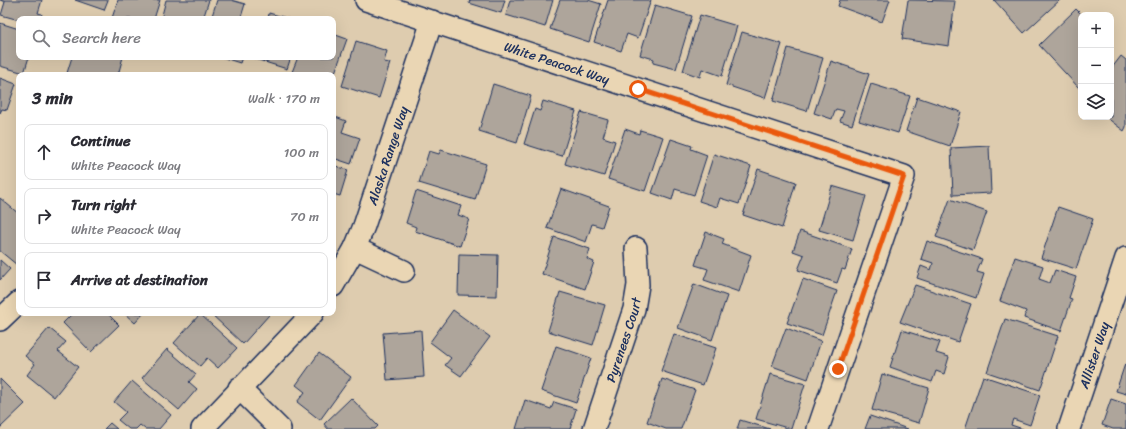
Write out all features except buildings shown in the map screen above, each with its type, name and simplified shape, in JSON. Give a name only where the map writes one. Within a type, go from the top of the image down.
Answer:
[{"type":"street","name":"White Peacock Way","points":[[366,0],[904,176],[818,429]]},
{"type":"street","name":"Alaska Range Way","points":[[336,281],[355,248],[364,226],[432,21]]},
{"type":"street","points":[[355,248],[404,271]]},
{"type":"street","name":"Pyrenees Court","points":[[594,429],[634,309],[638,285],[636,248]]},
{"type":"street","name":"Allister Way","points":[[1069,429],[1119,302],[1126,258]]},
{"type":"street","points":[[0,320],[16,305]]},
{"type":"street","points":[[202,429],[239,388],[309,316]]},
{"type":"street","points":[[239,388],[280,429]]},
{"type":"route","points":[[638,89],[904,176],[838,369]]}]
